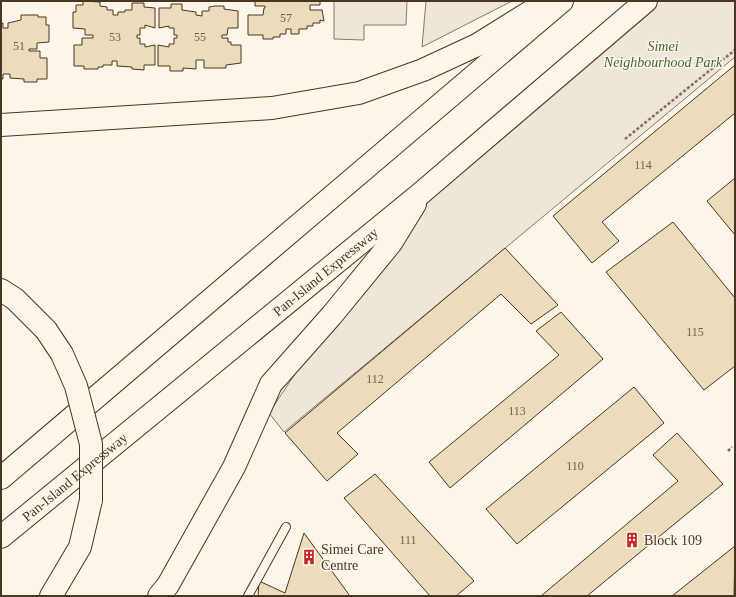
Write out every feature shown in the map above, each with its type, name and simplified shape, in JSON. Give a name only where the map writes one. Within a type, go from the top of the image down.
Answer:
[{"type":"highway","points":[[1,124],[272,108],[359,93],[423,70],[477,45],[548,1]]},
{"type":"highway","points":[[1,478],[562,1]]},
{"type":"highway","name":"Pan-Island Expressway","points":[[1,537],[420,194],[646,1]]},
{"type":"highway","points":[[159,596],[168,585],[234,467],[272,384],[332,315],[391,243],[406,221],[420,194]]},
{"type":"highway","points":[[1,290],[20,303],[46,330],[62,354],[78,393],[91,444],[91,500],[80,547],[51,596]]},
{"type":"lane","points":[[248,596],[286,527]]},
{"type":"path","points":[[625,139],[735,50]]},
{"type":"path","points":[[728,451],[732,447]]},
{"type":"green space","points":[[334,1],[407,1],[406,25],[364,25],[364,40],[334,39]]},
{"type":"green space","points":[[426,1],[512,1],[422,47]]},
{"type":"green space","name":"Simei Neighbourhood Park","points":[[649,1],[735,1],[735,57],[284,432],[269,413],[333,317],[408,219]]},
{"type":"building","points":[[83,1],[100,2],[100,6],[107,7],[107,10],[113,10],[113,15],[118,15],[118,12],[125,12],[125,10],[132,10],[132,3],[144,3],[144,7],[155,8],[155,28],[145,25],[145,28],[140,28],[140,35],[137,35],[137,38],[140,38],[140,44],[145,44],[145,47],[155,45],[155,65],[144,65],[144,70],[132,69],[132,67],[117,66],[117,61],[112,61],[112,65],[103,65],[103,67],[98,67],[98,69],[84,69],[84,66],[74,66],[74,45],[82,45],[82,38],[93,38],[93,35],[85,35],[85,29],[73,28],[73,12],[76,12],[76,5],[83,5]]},
{"type":"building","points":[[255,1],[320,1],[320,5],[310,5],[310,10],[322,10],[324,21],[320,20],[320,23],[313,23],[313,26],[307,26],[307,29],[299,29],[299,34],[291,34],[291,29],[286,29],[286,34],[280,34],[280,37],[273,37],[273,39],[263,39],[263,35],[248,35],[248,15],[263,15],[265,8],[265,6],[255,6]]},
{"type":"building","points":[[171,4],[182,4],[182,10],[196,12],[196,15],[202,16],[202,11],[209,11],[209,7],[215,6],[224,6],[224,9],[238,11],[238,28],[228,28],[227,35],[222,35],[222,38],[228,38],[228,42],[231,42],[231,45],[241,45],[241,63],[226,65],[226,68],[204,68],[204,60],[196,60],[196,69],[183,68],[183,71],[170,71],[170,66],[158,66],[158,45],[169,47],[169,44],[174,44],[174,38],[177,38],[177,35],[174,35],[174,28],[169,28],[169,26],[159,28],[159,8],[171,8]]},
{"type":"building","points":[[21,15],[38,15],[38,17],[46,17],[46,25],[49,25],[49,42],[37,43],[37,49],[29,49],[29,51],[40,51],[40,58],[47,58],[47,79],[37,79],[37,82],[24,82],[24,79],[10,78],[10,74],[3,74],[3,79],[1,79],[1,23],[3,23],[3,28],[8,28],[8,23],[21,20]]},
{"type":"building","points":[[735,65],[735,113],[602,222],[619,241],[592,263],[553,216]]},
{"type":"building","points":[[735,178],[735,235],[707,201]]},
{"type":"building","points":[[673,222],[735,298],[735,366],[704,390],[606,272]]},
{"type":"building","points":[[505,248],[558,305],[531,324],[501,294],[337,433],[358,454],[327,481],[285,433]]},
{"type":"building","points":[[561,312],[603,359],[450,488],[429,462],[559,355],[536,331]]},
{"type":"building","points":[[634,387],[664,423],[517,544],[486,509]]},
{"type":"building","name":"Block 109","points":[[677,433],[723,484],[587,596],[541,596],[678,481],[653,455]]},
{"type":"building","points":[[375,474],[474,581],[456,596],[430,596],[344,498]]},
{"type":"building","name":"Simei Care Centre","points":[[304,533],[350,596],[258,596],[259,581],[285,593]]},
{"type":"building","points":[[735,546],[734,596],[672,596]]},
{"type":"place","name":"Block 109","points":[[632,540]]},
{"type":"place","name":"Simei Care Centre","points":[[309,557]]}]
